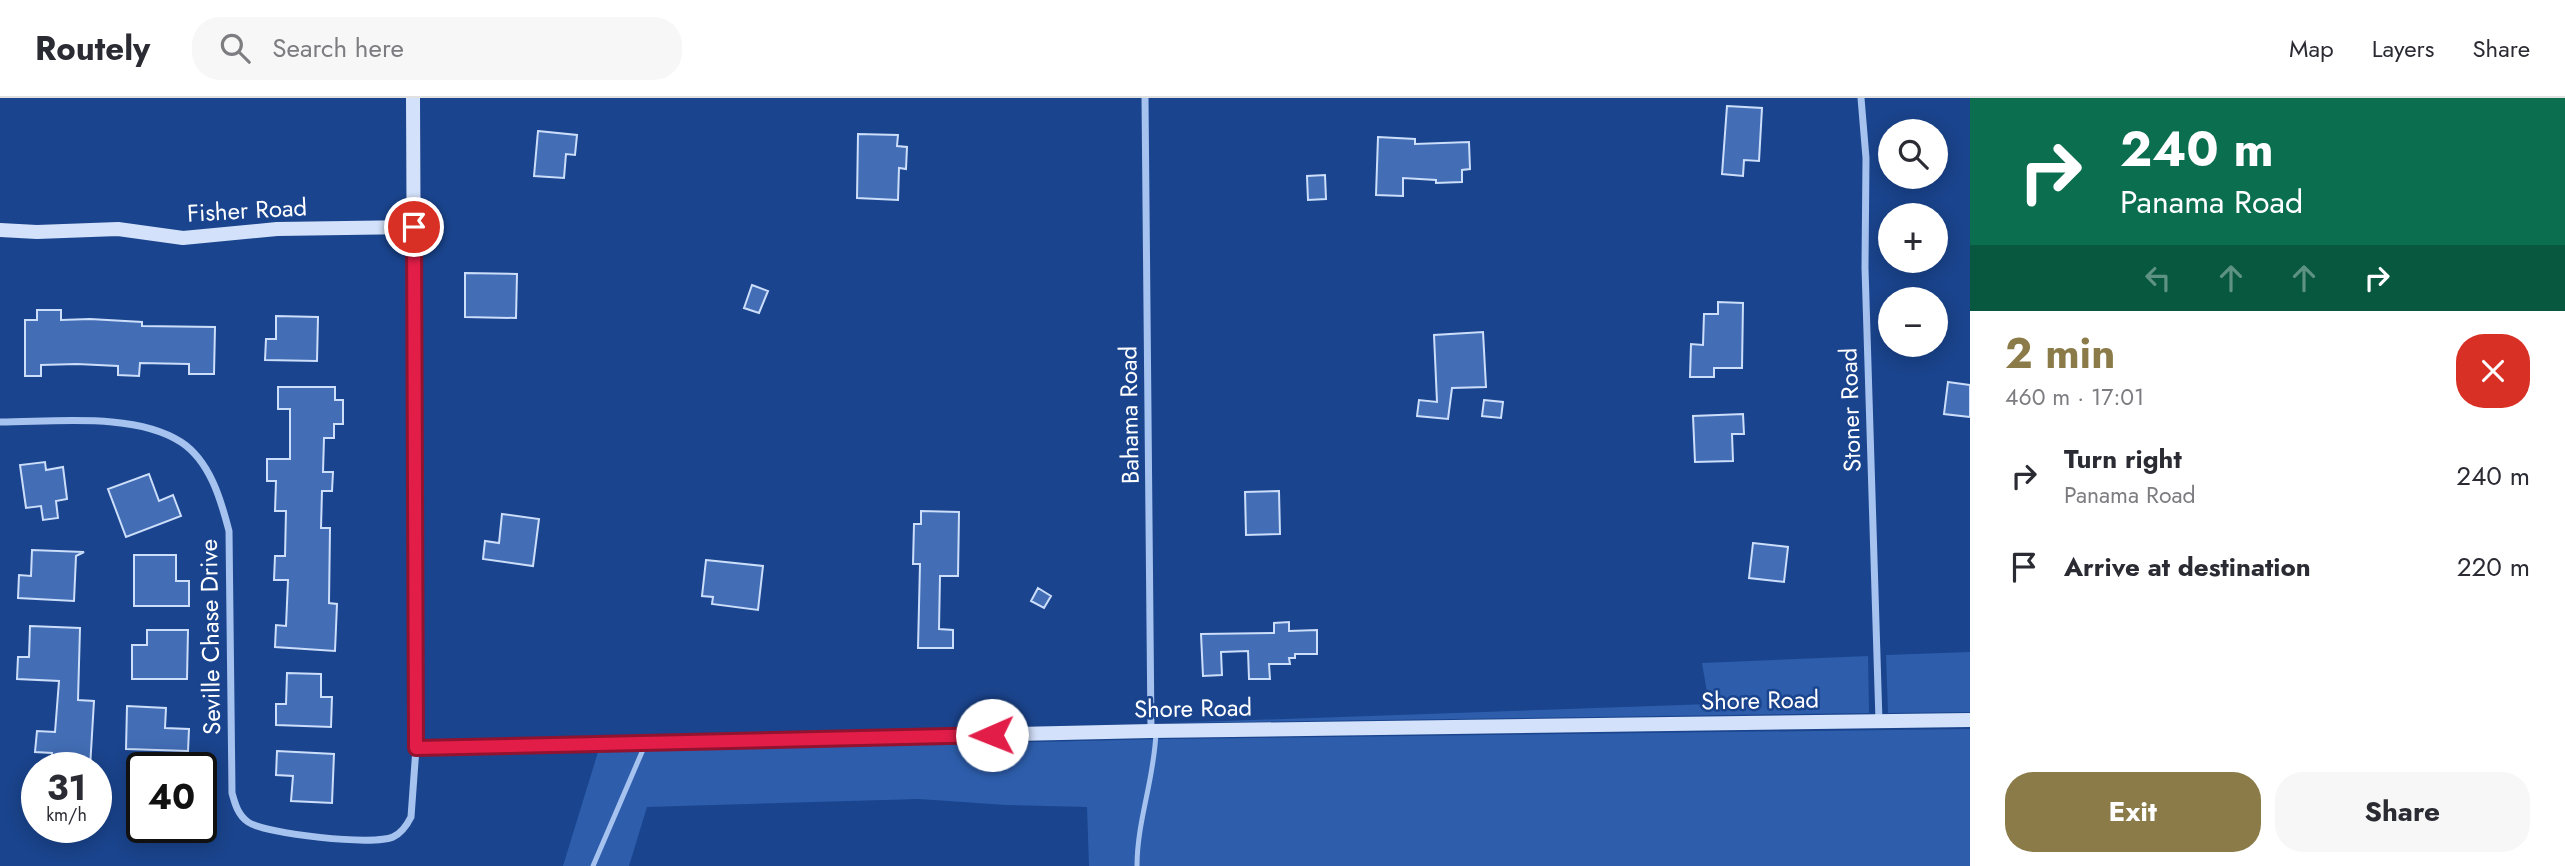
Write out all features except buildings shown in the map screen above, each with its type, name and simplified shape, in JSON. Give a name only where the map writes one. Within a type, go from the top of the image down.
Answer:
[{"type":"street","points":[[413,98],[416,748]]},
{"type":"street","name":"Bahama Road","points":[[1145,98],[1153,731]]},
{"type":"street","name":"Stoner Road","points":[[1861,98],[1866,158],[1866,278],[1879,722]]},
{"type":"street","name":"Fisher Road","points":[[0,230],[37,232],[118,229],[183,238],[277,229],[414,227]]},
{"type":"street","name":"Seville Chase Drive","points":[[0,422],[137,426],[158,431],[183,443],[205,468],[221,499],[229,531],[232,793],[236,808],[246,821],[271,832],[377,841],[395,837],[406,827],[411,817],[416,748]]},
{"type":"street","name":"Shore Road","points":[[416,748],[1153,731],[1970,720]]},
{"type":"lane","points":[[1137,866],[1137,847],[1155,756],[1153,731]]},
{"type":"lane","points":[[593,866],[646,742]]},
{"type":"shaded area","points":[[1970,652],[1970,712],[1888,713],[1886,655]]},
{"type":"shaded area","points":[[1868,656],[1869,713],[1168,723],[1709,704],[1702,663]]},
{"type":"shaded area","points":[[1970,729],[1970,866],[1089,866],[1087,807],[919,799],[647,807],[629,866],[563,866],[598,752],[1163,739]]},
{"type":"route","points":[[414,227],[416,748],[992,735]]}]
